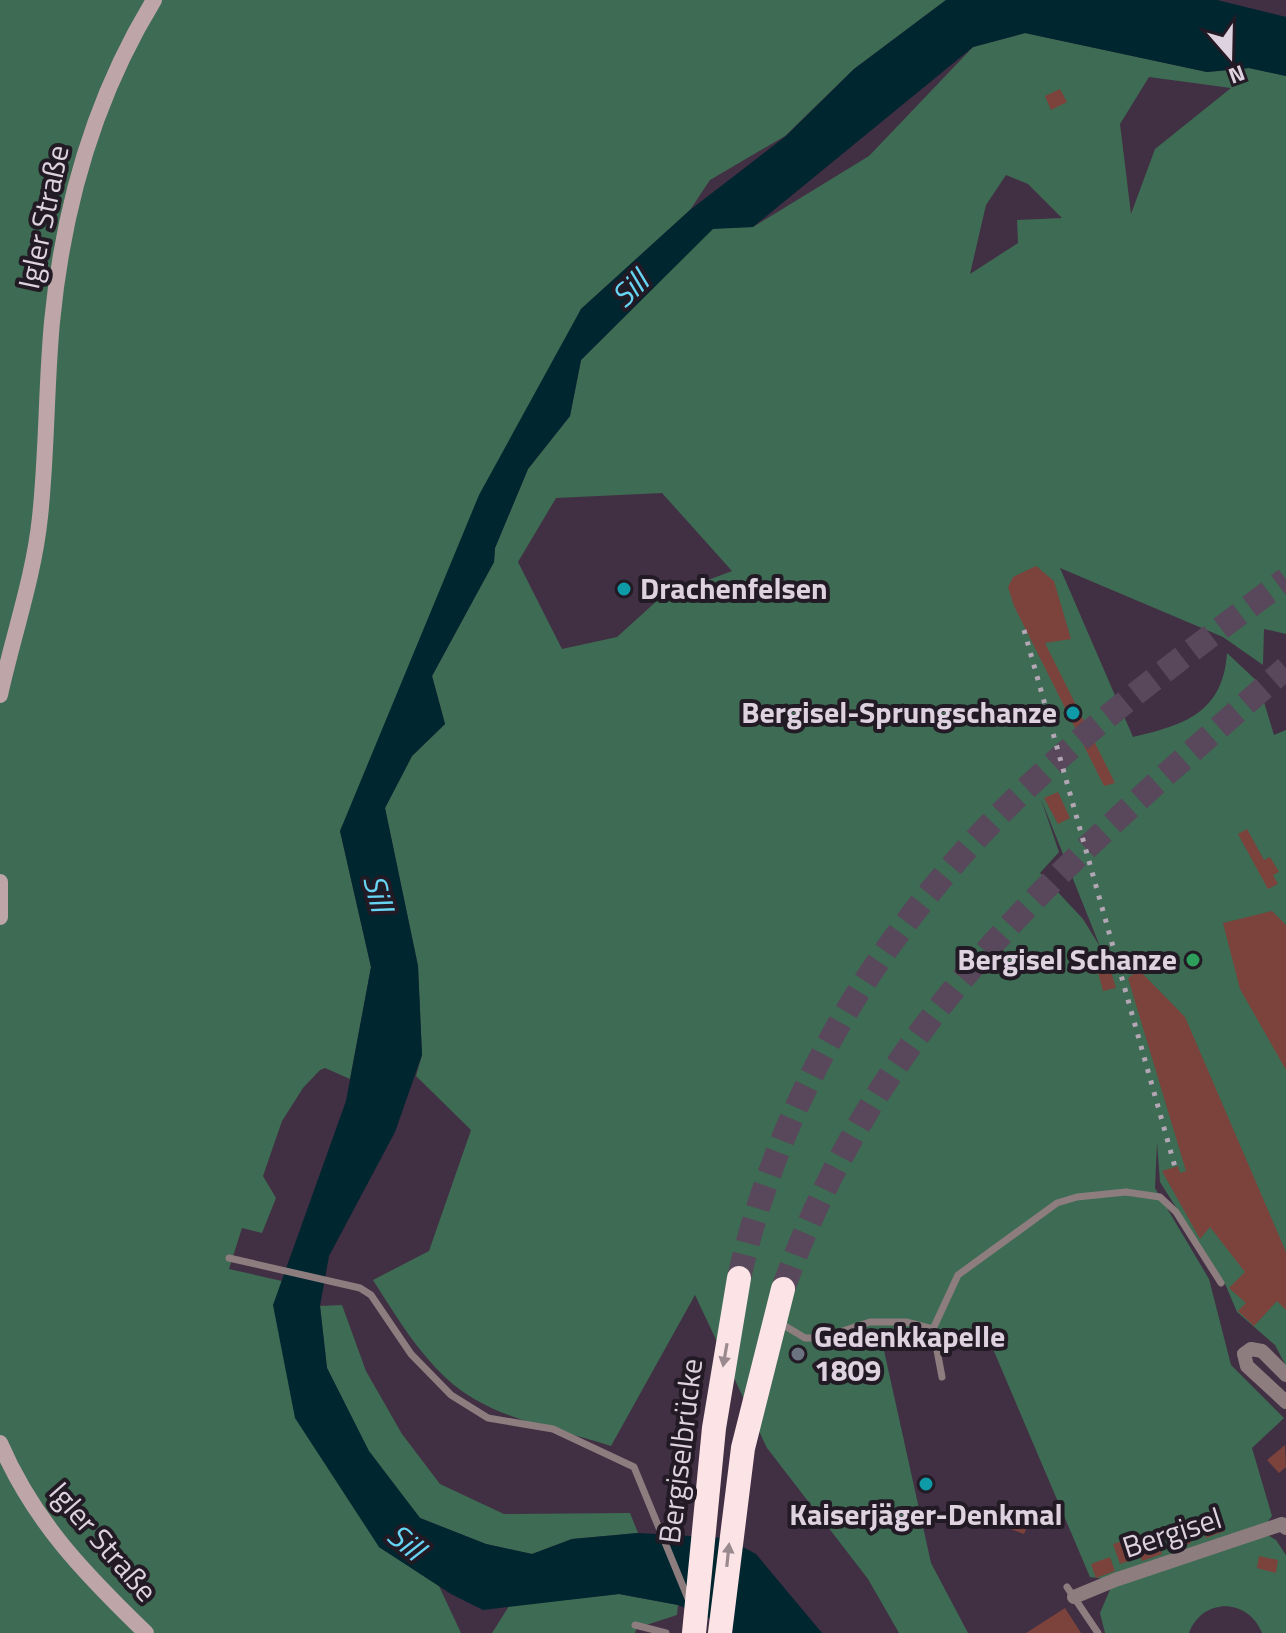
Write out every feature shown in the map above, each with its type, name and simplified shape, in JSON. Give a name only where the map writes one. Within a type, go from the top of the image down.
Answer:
[{"type":"highway","name":"Bergiselbrücke","points":[[695,1626],[714,1428],[739,1278]]},
{"type":"highway","name":"Bergiselbrücke","points":[[720,1633],[736,1491],[783,1289]]},
{"type":"main road","name":"Igler Straße","points":[[0,695],[40,520],[51,326],[61,247],[78,173],[100,109],[154,0]]},
{"type":"main road","points":[[0,882],[0,917]]},
{"type":"main road","name":"Igler Straße","points":[[0,1443],[19,1487],[39,1518],[105,1593],[146,1633]]},
{"type":"street","points":[[1286,1375],[1259,1349],[1251,1349],[1244,1354],[1247,1366],[1286,1402]]},
{"type":"street","name":"Bergisel","points":[[1071,1592],[1282,1524],[1286,1528]]},
{"type":"lane","points":[[942,1377],[933,1329],[958,1275],[1057,1203],[1077,1197],[1126,1192],[1160,1197],[1176,1212],[1221,1283]]},
{"type":"lane","points":[[229,1258],[340,1283],[371,1295],[411,1354],[451,1395],[488,1418],[553,1429],[634,1467],[656,1513],[695,1626],[702,1633]]},
{"type":"lane","points":[[771,1331],[821,1338],[870,1322],[906,1322],[933,1329]]},
{"type":"lane","name":"Bergisel","points":[[1071,1592],[1098,1633]]},
{"type":"lane","points":[[635,1625],[666,1633]]},
{"type":"green space","points":[[0,0],[946,0],[854,69],[785,136],[710,180],[690,210],[581,309],[340,831],[371,967],[350,1079],[325,1068],[303,1088],[282,1121],[263,1176],[276,1198],[262,1233],[242,1228],[229,1269],[282,1281],[274,1305],[379,1547],[439,1586],[461,1633],[0,1633]]},
{"type":"green space","points":[[1025,33],[1207,72],[1249,68],[1286,76],[1286,634],[1264,629],[1263,665],[1223,637],[1060,568],[1133,737],[1169,727],[1198,713],[1218,690],[1227,653],[1258,682],[1274,735],[1286,730],[1286,1366],[1275,1345],[1237,1312],[1226,1286],[1160,1182],[1157,1143],[1155,1188],[1209,1279],[1231,1365],[1284,1418],[1252,1448],[1272,1516],[1261,1531],[1276,1540],[1286,1555],[1286,1633],[1262,1633],[1247,1613],[1226,1606],[1204,1613],[1189,1633],[1105,1633],[1100,1613],[1114,1580],[1090,1577],[984,1328],[883,1346],[931,1563],[968,1633],[899,1633],[868,1579],[767,1448],[695,1295],[611,1446],[524,1421],[482,1404],[464,1392],[426,1356],[373,1280],[429,1251],[471,1130],[416,1076],[422,1055],[418,966],[385,808],[412,756],[445,724],[432,676],[494,562],[495,548],[528,469],[570,416],[581,360],[713,228],[753,227],[869,156],[973,47]],"holes":[[[1149,77],[1231,88],[1155,149],[1131,214],[1120,124]],[[1006,175],[1028,184],[1062,218],[1017,220],[1018,243],[970,274],[986,205]],[[662,493],[732,571],[660,598],[617,637],[562,649],[518,562],[556,498]],[[1041,799],[1099,945],[1083,919],[1040,873],[1059,852]]]},
{"type":"green space","points":[[342,1305],[366,1371],[402,1434],[440,1484],[504,1514],[630,1513],[638,1533],[572,1539],[532,1554],[486,1544],[420,1518],[369,1452],[327,1368],[320,1306]]},
{"type":"green space","points":[[619,1594],[678,1605],[677,1615],[637,1628],[635,1633],[492,1633],[509,1606]]},
{"type":"water","name":"Sill","points":[[946,0],[1217,0],[1286,17],[1286,76],[1249,68],[1207,72],[1025,33],[973,47],[753,227],[713,229],[581,360],[570,416],[528,469],[495,548],[494,562],[432,676],[445,724],[412,756],[385,808],[418,966],[422,1055],[395,1132],[329,1256],[320,1306],[327,1368],[369,1451],[420,1518],[486,1544],[532,1554],[572,1539],[638,1533],[726,1538],[756,1554],[822,1633],[729,1633],[711,1619],[678,1605],[619,1594],[483,1610],[451,1594],[379,1547],[295,1418],[273,1305],[346,1101],[371,967],[340,831],[479,495],[581,309],[690,210],[786,136],[854,69]]},
{"type":"building","points":[[1060,89],[1067,102],[1051,110],[1045,96]]},
{"type":"building","name":"Bergisel-Sprungschanze","points":[[1036,566],[1054,581],[1071,639],[1045,643],[1115,783],[1104,786],[1014,606],[1008,587],[1013,577]]},
{"type":"building","points":[[1058,792],[1070,818],[1058,824],[1044,798]]},
{"type":"building","points":[[1247,829],[1264,860],[1270,857],[1279,872],[1273,875],[1278,884],[1268,889],[1238,834]]},
{"type":"building","points":[[1272,911],[1286,925],[1286,1070],[1240,989],[1223,923]]},
{"type":"building","points":[[1109,965],[1116,988],[1103,991],[1097,968]]},
{"type":"building","points":[[1139,970],[1185,1017],[1286,1252],[1286,1310],[1277,1301],[1254,1326],[1238,1311],[1246,1303],[1229,1288],[1245,1272],[1210,1227],[1200,1239],[1162,1171],[1178,1166],[1180,1173],[1186,1171],[1128,978]]},
{"type":"building","points":[[1285,1445],[1286,1467],[1279,1473],[1267,1460]]},
{"type":"building","points":[[1004,1516],[1028,1525],[1024,1534],[1000,1525]]},
{"type":"building","points":[[1221,1518],[1225,1531],[1206,1538],[1201,1525]]},
{"type":"building","points":[[1187,1530],[1191,1543],[1172,1550],[1167,1537]]},
{"type":"building","points":[[1125,1540],[1132,1560],[1120,1564],[1113,1544]]},
{"type":"building","points":[[1157,1540],[1162,1554],[1142,1561],[1138,1547]]},
{"type":"building","points":[[1259,1556],[1278,1560],[1276,1573],[1257,1568]]},
{"type":"building","points":[[1110,1557],[1115,1571],[1096,1578],[1091,1564]]},
{"type":"building","points":[[1065,1608],[1081,1633],[1026,1633]]},
{"type":"tunnel","points":[[739,1278],[758,1208],[783,1139],[813,1073],[848,1009],[888,948],[932,890],[979,835],[1061,756],[1156,678],[1286,579]]},
{"type":"tunnel","points":[[783,1289],[825,1190],[874,1101],[930,1020],[992,945],[1060,874],[1286,668]]},
{"type":"railway","points":[[1024,630],[1175,1167]]},
{"type":"place","name":"Drachenfelsen","points":[[624,589]]},
{"type":"place","name":"Bergisel-Sprungschanze","points":[[1073,713]]},
{"type":"place","name":"Bergisel Schanze","points":[[1193,960]]},
{"type":"place","name":"Gedenkkapelle 1809","points":[[798,1354]]},
{"type":"place","name":"Kaiserjäger-Denkmal","points":[[926,1484]]}]
